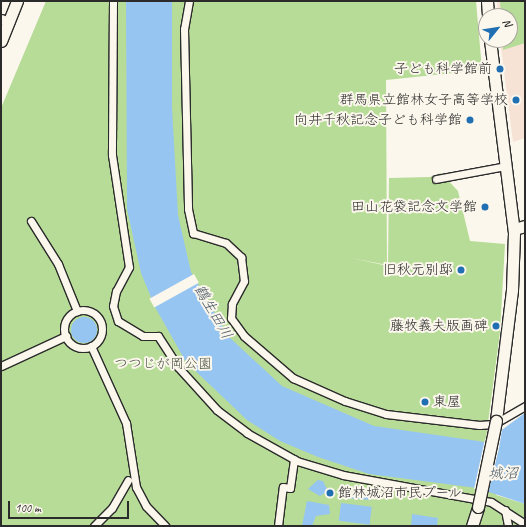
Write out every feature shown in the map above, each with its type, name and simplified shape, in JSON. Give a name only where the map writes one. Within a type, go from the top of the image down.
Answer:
[{"type":"street","points":[[1,41],[5,20],[17,1]]},
{"type":"street","points":[[113,1],[112,155],[128,267],[116,291],[114,316],[136,333],[153,339],[158,336],[178,367],[217,410],[247,433],[294,460],[343,475],[471,497],[505,510],[525,524]]},
{"type":"street","points":[[189,1],[184,29],[188,209],[193,233],[226,242],[241,257],[244,280],[232,304],[231,318],[244,336],[293,378],[345,401],[386,414],[479,425],[494,424],[525,406]]},
{"type":"street","points":[[472,526],[478,507],[496,421],[520,228],[506,166],[491,48]]},
{"type":"street","points":[[436,179],[506,166]]},
{"type":"street","points":[[30,221],[58,264],[77,311]]},
{"type":"street","points":[[77,311],[91,311],[101,322],[101,337],[91,346],[78,347],[66,336],[67,319],[77,311]]},
{"type":"street","points":[[1,366],[66,336]]},
{"type":"street","points":[[91,346],[128,431],[136,487],[150,511],[165,526]]},
{"type":"street","points":[[278,526],[283,487],[290,488],[294,460]]},
{"type":"street","points":[[94,526],[112,508],[128,480]]},
{"type":"street","points":[[505,510],[508,526]]},
{"type":"shaded area","name":"群馬県立館林女子高等学校","points":[[497,1],[525,1],[525,138],[513,142],[501,48],[518,48],[518,8],[497,8]]},
{"type":"green space","name":"つつじが岡公園","points":[[46,1],[476,1],[478,48],[480,48],[482,70],[386,80],[387,265],[351,258],[388,266],[389,178],[430,177],[441,173],[458,191],[470,241],[505,244],[500,332],[484,453],[496,495],[525,504],[525,526],[1,526],[1,108]]},
{"type":"green space","points":[[500,1],[525,1],[525,43],[518,45],[518,8],[500,8]]},
{"type":"water","points":[[126,1],[172,1],[172,108],[178,215],[191,272],[228,336],[282,386],[374,426],[485,442],[525,413],[525,504],[477,488],[369,474],[318,457],[280,441],[247,420],[186,362],[155,307],[141,273],[127,209]]},
{"type":"water","points":[[84,317],[93,321],[97,330],[93,339],[84,343],[75,339],[71,330],[75,321]]},
{"type":"water","points":[[318,480],[323,481],[328,491],[320,496],[308,489]]},
{"type":"water","points":[[346,492],[370,495],[371,500],[345,498]]},
{"type":"water","points":[[307,501],[329,505],[330,514],[316,516],[312,526],[302,526]]},
{"type":"water","points":[[341,503],[372,507],[370,525],[339,521]]},
{"type":"water","points":[[412,514],[438,518],[437,526],[411,526]]},
{"type":"pier","points":[[194,274],[199,283],[154,307],[149,299]]},
{"type":"pier","points":[[503,424],[488,494],[474,489],[485,439]]},
{"type":"place","name":"子ども科学館前","points":[[500,69]]},
{"type":"place","name":"群馬県立館林女子高等学校","points":[[516,100]]},
{"type":"place","name":"向井千秋記念子ども科学館","points":[[470,120]]},
{"type":"place","name":"田山花袋記念文学館","points":[[485,207]]},
{"type":"place","name":"旧秋元別邸","points":[[461,270]]},
{"type":"place","name":"藤牧義夫版画碑","points":[[496,326]]},
{"type":"place","name":"東屋","points":[[425,402]]},
{"type":"place","name":"館林城沼市民プール","points":[[330,493]]},
{"type":"water label","name":"鶴生田川","points":[[213,312]]},
{"type":"water label","name":"城沼","points":[[503,474]]}]
